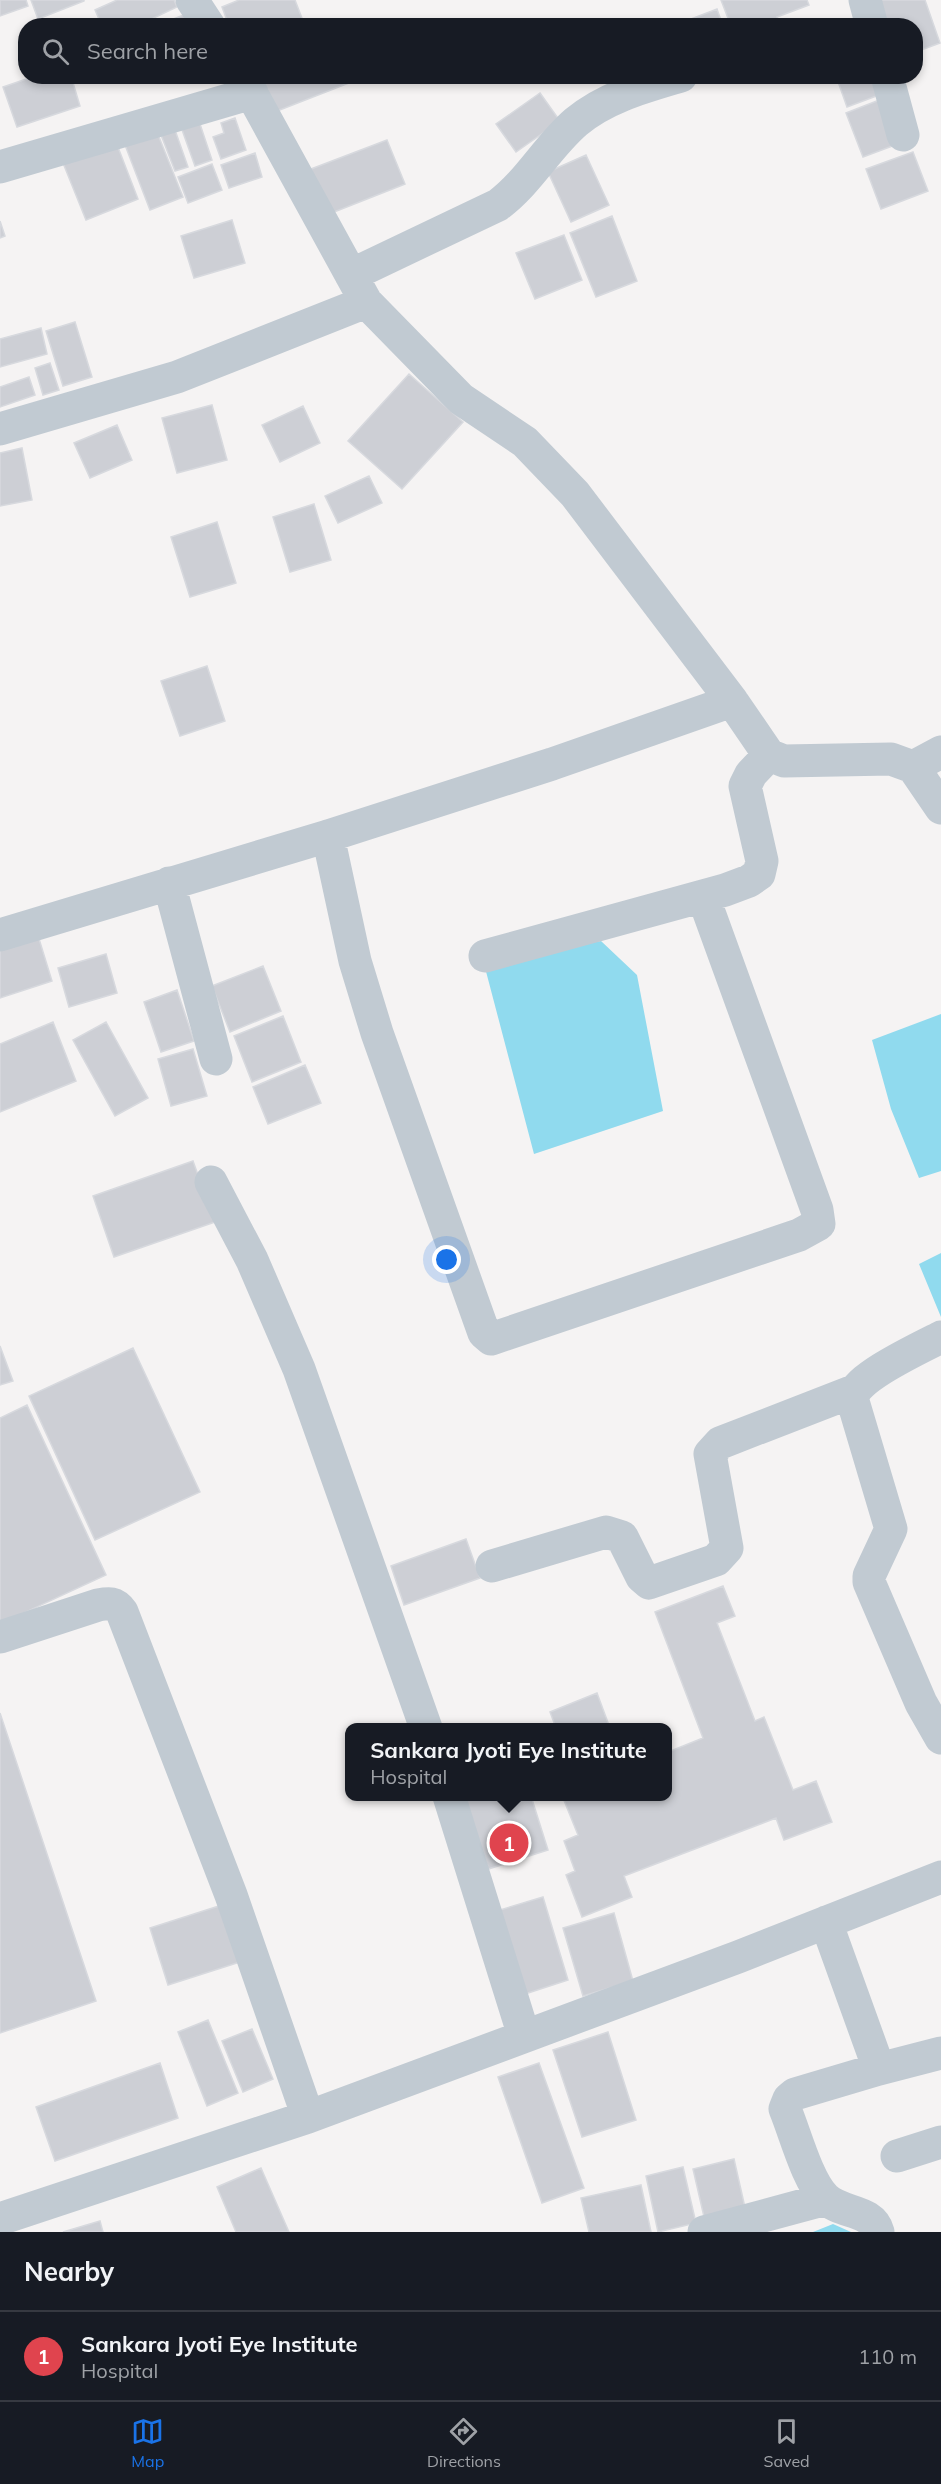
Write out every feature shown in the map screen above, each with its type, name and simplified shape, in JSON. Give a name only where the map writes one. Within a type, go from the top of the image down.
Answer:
[{"type":"street","points":[[192,0],[204,18]]},
{"type":"street","points":[[0,429],[177,377],[359,288],[485,214],[517,191],[574,124],[596,107],[656,84]]},
{"type":"street","points":[[889,84],[903,135]]},
{"type":"street","points":[[0,167],[247,85],[359,288],[461,399],[525,442],[575,494],[732,701],[769,755],[784,761],[927,759],[941,808]]},
{"type":"street","points":[[0,935],[328,836],[552,764],[732,701]]},
{"type":"street","points":[[485,956],[703,896],[749,881],[762,868],[745,786],[751,774],[769,755]]},
{"type":"street","points":[[328,836],[355,961],[377,1033],[484,1333],[491,1339],[799,1235],[819,1224],[817,1210],[703,896]]},
{"type":"street","points":[[169,884],[216,1059]]},
{"type":"street","points":[[211,1182],[252,1260],[299,1369],[424,1723]]},
{"type":"street","points":[[492,1566],[606,1532],[622,1537],[642,1577],[649,1583],[716,1560],[727,1548],[711,1449],[720,1443],[854,1390],[877,1372],[941,1337]]},
{"type":"street","points":[[854,1390],[852,1398],[891,1529],[869,1575],[869,1582],[921,1703],[941,1738]]},
{"type":"street","points":[[0,1637],[98,1605],[110,1603],[118,1605],[231,1894],[308,2117]]},
{"type":"street","points":[[450,1801],[524,2036]]},
{"type":"street","points":[[0,2219],[308,2117],[941,1877]]},
{"type":"street","points":[[826,1922],[879,2069]]},
{"type":"street","points":[[878,2232],[875,2223],[869,2218],[839,2207],[826,2199],[814,2179],[785,2109],[786,2104],[795,2094],[941,2053]]},
{"type":"street","points":[[897,2156],[941,2142]]},
{"type":"street","points":[[709,2231],[826,2199]]},
{"type":"water","points":[[601,941],[637,975],[663,1111],[534,1154],[483,960]]},
{"type":"water","points":[[941,1014],[941,1171],[919,1178],[891,1109],[872,1040]]},
{"type":"water","points":[[941,1253],[941,1317],[919,1264]]},
{"type":"water","points":[[833,2224],[851,2232],[813,2232]]},
{"type":"building","points":[[0,0],[26,0],[28,6],[0,16]]},
{"type":"building","points":[[31,0],[84,0],[41,18],[38,18]]},
{"type":"building","points":[[117,0],[174,0],[177,7],[154,18],[98,18],[95,10]]},
{"type":"building","points":[[239,0],[295,0],[302,18],[226,18],[222,7]]},
{"type":"building","points":[[721,0],[807,0],[809,5],[777,18],[728,18]]},
{"type":"building","points":[[873,0],[925,0],[940,43],[923,49],[923,18],[879,18]]},
{"type":"building","points":[[717,9],[720,18],[694,18]]},
{"type":"building","points":[[186,14],[188,18],[176,18]]},
{"type":"building","points":[[18,82],[18,84],[73,84],[80,106],[17,127],[3,87]]},
{"type":"building","points":[[261,84],[346,84],[272,113]]},
{"type":"building","points":[[839,84],[884,84],[887,92],[847,107]]},
{"type":"building","points":[[540,93],[560,121],[516,152],[496,124]]},
{"type":"building","points":[[887,97],[903,142],[863,157],[846,113]]},
{"type":"building","points":[[235,118],[246,150],[221,159],[213,137],[224,133],[221,123]]},
{"type":"building","points":[[199,121],[212,160],[195,166],[181,127]]},
{"type":"building","points":[[175,130],[188,167],[175,171],[161,135]]},
{"type":"building","points":[[157,132],[183,197],[150,210],[125,145]]},
{"type":"building","points":[[387,140],[405,184],[329,214],[311,169]]},
{"type":"building","points":[[116,142],[138,199],[86,220],[63,163]]},
{"type":"building","points":[[913,152],[928,191],[881,209],[866,169]]},
{"type":"building","points":[[255,153],[262,177],[229,188],[221,165]]},
{"type":"building","points":[[586,155],[609,205],[571,222],[548,172]]},
{"type":"building","points":[[212,164],[222,190],[188,203],[178,177]]},
{"type":"building","points":[[612,216],[637,281],[596,297],[570,233]]},
{"type":"building","points":[[232,220],[245,263],[194,278],[181,236]]},
{"type":"building","points":[[0,221],[5,236],[0,238]]},
{"type":"building","points":[[564,235],[582,280],[535,299],[516,253]]},
{"type":"building","points":[[75,322],[92,377],[63,386],[46,331]]},
{"type":"building","points":[[41,328],[47,354],[0,367],[0,339]]},
{"type":"building","points":[[50,363],[59,390],[43,395],[35,368]]},
{"type":"building","points":[[409,374],[463,422],[402,489],[348,441]]},
{"type":"building","points":[[29,377],[35,395],[0,407],[0,387]]},
{"type":"building","points":[[212,405],[227,460],[177,473],[162,418]]},
{"type":"building","points":[[303,406],[320,443],[280,462],[262,425]]},
{"type":"building","points":[[117,425],[132,460],[90,478],[74,443]]},
{"type":"building","points":[[22,448],[32,500],[0,506],[0,453]]},
{"type":"building","points":[[369,476],[382,503],[338,523],[325,496]]},
{"type":"building","points":[[314,504],[331,560],[290,572],[273,517]]},
{"type":"building","points":[[217,522],[236,583],[190,597],[171,537]]},
{"type":"building","points":[[207,666],[225,721],[180,736],[161,681]]},
{"type":"building","points":[[36,929],[52,981],[0,998],[0,941]]},
{"type":"building","points":[[106,954],[117,993],[69,1007],[58,968]]},
{"type":"building","points":[[263,966],[281,1011],[230,1032],[212,986]]},
{"type":"building","points":[[177,990],[194,1041],[161,1052],[144,1002]]},
{"type":"building","points":[[283,1016],[301,1062],[252,1082],[234,1036]]},
{"type":"building","points":[[53,1022],[76,1081],[0,1112],[0,1044]]},
{"type":"building","points":[[106,1022],[148,1098],[115,1116],[73,1040]]},
{"type":"building","points":[[193,1049],[207,1096],[171,1106],[158,1059]]},
{"type":"building","points":[[305,1065],[321,1103],[268,1124],[253,1087]]},
{"type":"building","points":[[193,1161],[215,1222],[114,1257],[93,1196]]},
{"type":"building","points":[[0,1346],[13,1381],[0,1385]]},
{"type":"building","points":[[133,1348],[200,1492],[95,1540],[29,1396]]},
{"type":"building","points":[[27,1405],[106,1575],[0,1624],[0,1418]]},
{"type":"building","points":[[466,1539],[480,1578],[404,1605],[391,1566]]},
{"type":"building","points":[[723,1586],[735,1616],[717,1623],[755,1721],[764,1717],[793,1790],[816,1781],[832,1822],[784,1840],[776,1818],[624,1876],[632,1897],[582,1917],[566,1875],[575,1871],[564,1841],[578,1835],[564,1801],[672,1801],[672,1750],[703,1738],[655,1612]]},
{"type":"building","points":[[597,1693],[608,1723],[554,1723],[550,1712]]},
{"type":"building","points":[[0,1713],[96,2001],[0,2033]]},
{"type":"building","points":[[453,1801],[533,1801],[548,1850],[476,1873]]},
{"type":"building","points":[[543,1897],[568,1980],[525,1994],[500,1910]]},
{"type":"building","points":[[222,1905],[240,1962],[168,1985],[150,1928]]},
{"type":"building","points":[[614,1913],[633,1981],[583,1996],[563,1928]]},
{"type":"building","points":[[208,2020],[238,2093],[207,2106],[178,2032]]},
{"type":"building","points":[[252,2029],[273,2079],[243,2092],[222,2041]]},
{"type":"building","points":[[608,2032],[636,2120],[582,2137],[553,2050]]},
{"type":"building","points":[[160,2063],[178,2118],[55,2161],[36,2107]]},
{"type":"building","points":[[539,2063],[584,2188],[542,2203],[498,2077]]},
{"type":"building","points":[[734,2159],[746,2212],[705,2221],[693,2169]]},
{"type":"building","points":[[683,2167],[696,2223],[658,2232],[646,2176]]},
{"type":"building","points":[[261,2168],[289,2232],[236,2232],[217,2187]]},
{"type":"building","points":[[641,2185],[651,2232],[589,2232],[581,2198]]},
{"type":"building","points":[[100,2221],[103,2232],[63,2232]]},
{"type":"place","name":"Sankara Jyoti Eye Institute","points":[[509,1843]]}]
